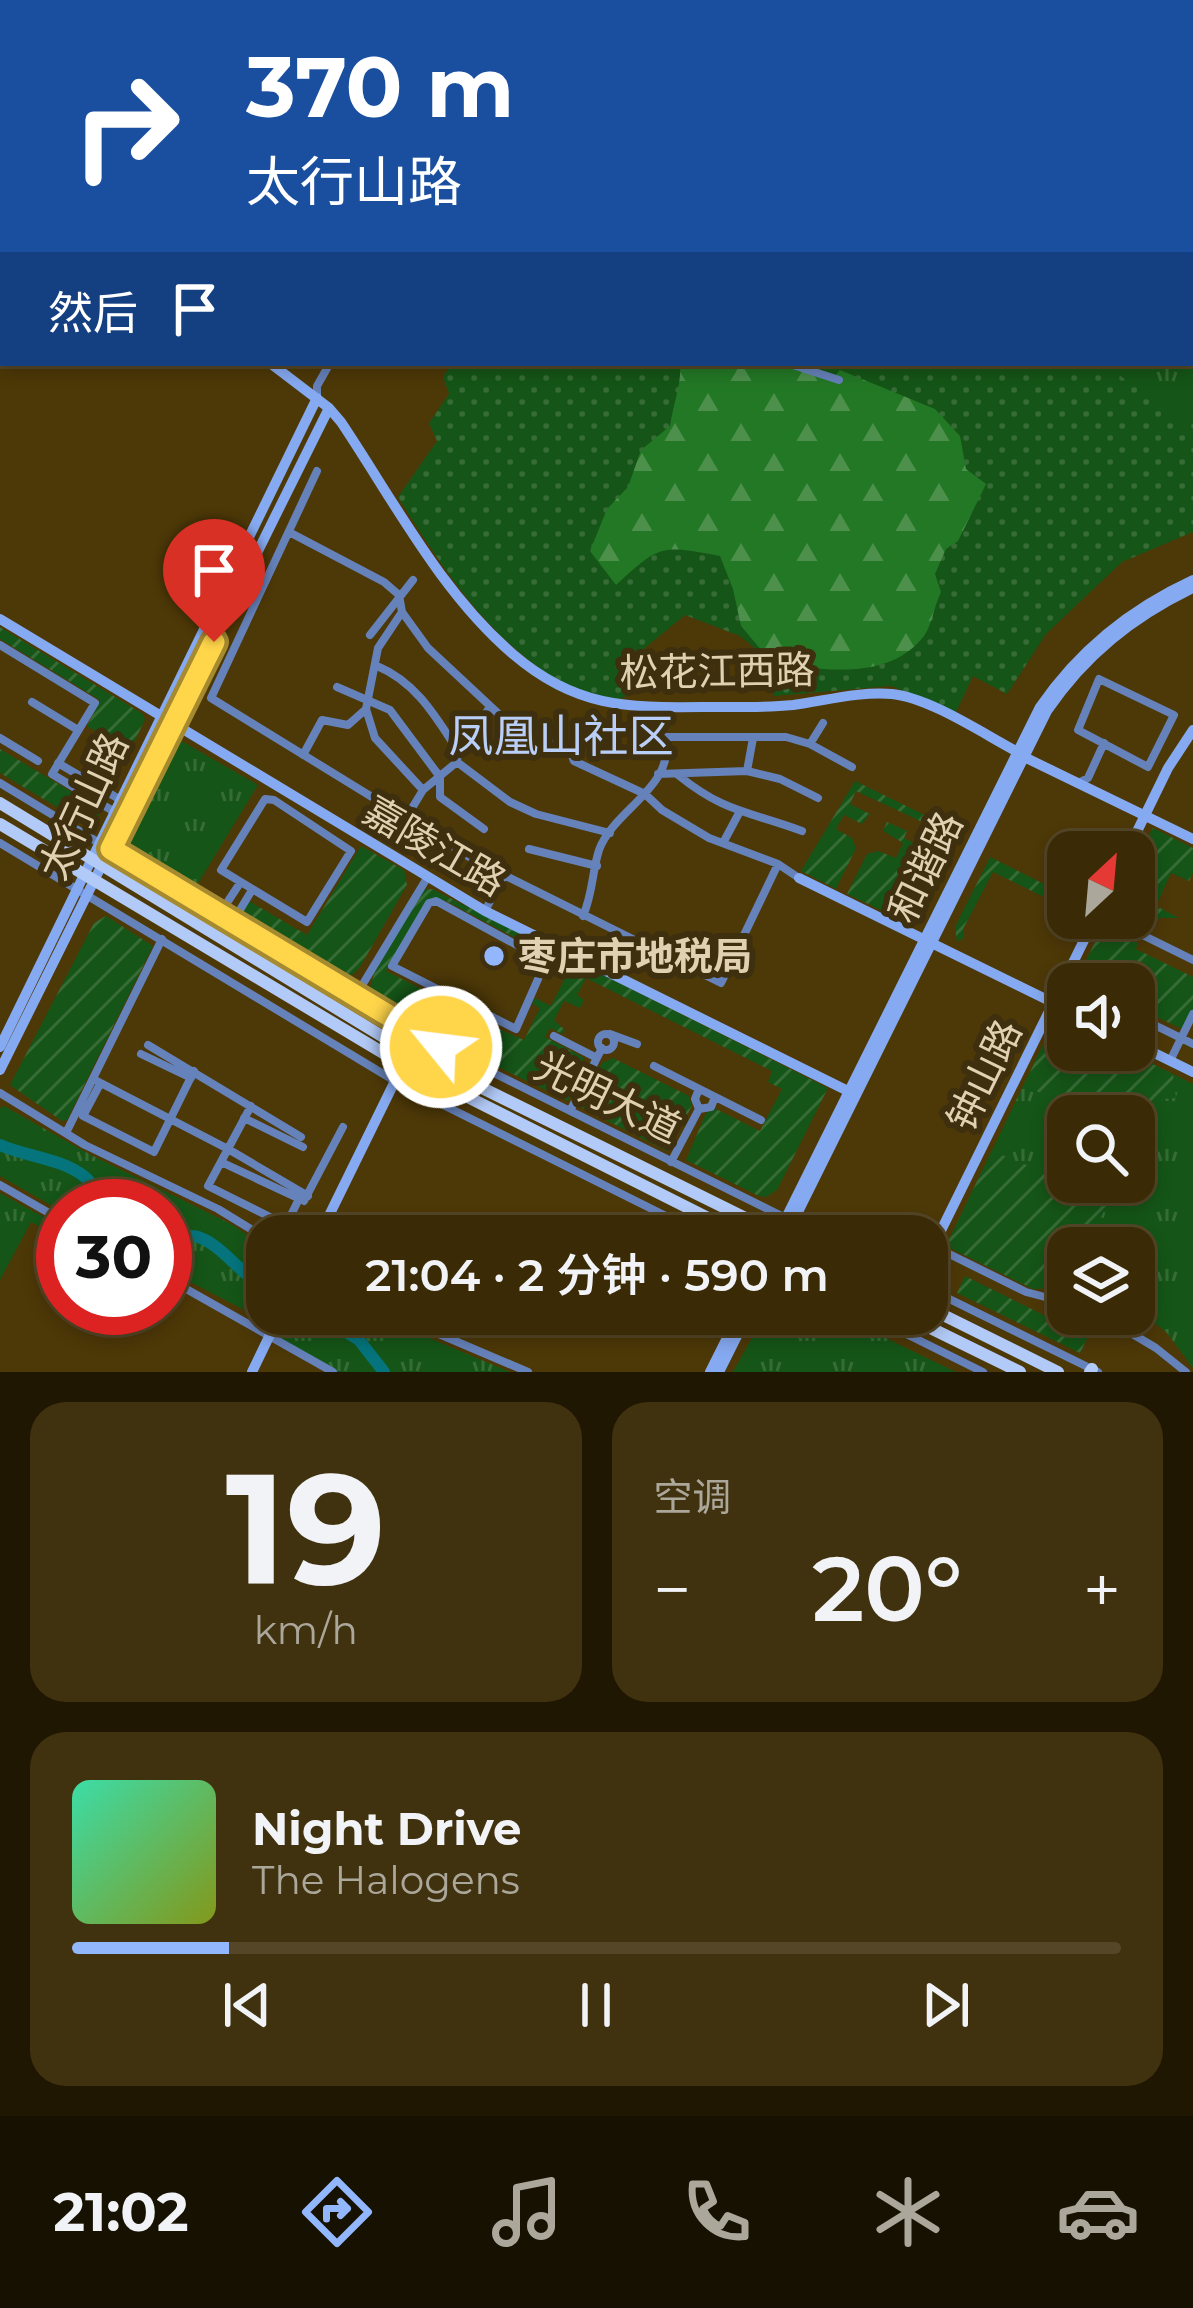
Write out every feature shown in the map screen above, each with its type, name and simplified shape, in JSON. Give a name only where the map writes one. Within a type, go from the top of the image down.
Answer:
[{"type":"main road","name":"光明大道","points":[[0,803],[323,1000],[402,1056],[534,1132],[702,1215]]},
{"type":"main road","name":"光明大道","points":[[0,824],[86,884],[314,1014],[738,1215]]},
{"type":"main road","points":[[243,951],[252,935]]},
{"type":"main road","points":[[225,980],[234,965]]},
{"type":"main road","points":[[323,1000],[333,984]]},
{"type":"main road","points":[[304,1028],[314,1014]]},
{"type":"main road","points":[[393,1080],[413,1033]]},
{"type":"main road","points":[[542,1118],[550,1102]]},
{"type":"main road","points":[[526,1148],[534,1132]]},
{"type":"main road","points":[[637,1165],[645,1148]]},
{"type":"main road","points":[[621,1194],[629,1179]]},
{"type":"main road","points":[[948,1318],[1058,1372]]},
{"type":"main road","points":[[981,1334],[989,1318]]},
{"type":"main road","points":[[945,1335],[1020,1372]]},
{"type":"street","name":"松花江西路","points":[[274,366],[329,408],[480,622],[537,673],[577,695],[643,708],[787,705],[890,694],[919,702],[1193,839]]},
{"type":"street","points":[[317,398],[317,386],[328,366]]},
{"type":"street","points":[[796,366],[838,380]]},
{"type":"street","name":"太行山路","points":[[97,862],[99,841],[116,805],[317,398]]},
{"type":"street","name":"太行山路","points":[[0,1047],[97,862],[111,849],[329,408]]},
{"type":"street","points":[[317,471],[211,698],[503,876],[721,983],[778,864]]},
{"type":"street","points":[[289,532],[384,582],[399,595],[402,612],[428,648],[503,718],[571,753],[574,761],[645,794],[662,810],[723,843],[778,864],[1047,1000]]},
{"type":"street","points":[[241,552],[254,559]]},
{"type":"street","points":[[370,635],[413,580]]},
{"type":"street","name":"和谐路","points":[[792,1215],[1018,753],[1087,661],[1136,619],[1193,584]]},
{"type":"street","points":[[402,612],[378,648],[367,705],[375,738],[423,790]]},
{"type":"street","name":"嘉陵江路","points":[[0,620],[485,911],[852,1094]]},
{"type":"street","points":[[0,646],[95,703],[58,763],[116,805]]},
{"type":"street","points":[[376,666],[398,675],[430,707],[458,756],[510,802],[536,814],[610,833]]},
{"type":"street","points":[[1099,679],[1174,715],[1148,766],[1104,742],[1078,730],[1099,679]]},
{"type":"street","points":[[338,687],[367,705],[390,710],[440,776],[440,797],[484,829]]},
{"type":"street","points":[[32,702],[79,730]]},
{"type":"street","points":[[303,755],[322,720],[348,725],[367,705]]},
{"type":"street","points":[[406,818],[423,790],[458,756],[490,706]]},
{"type":"street","points":[[810,744],[823,723]]},
{"type":"street","points":[[1138,831],[1193,730]]},
{"type":"street","points":[[583,916],[593,891],[599,848],[658,774],[669,751],[666,737],[786,737],[852,767]]},
{"type":"street","points":[[0,738],[38,761]]},
{"type":"street","points":[[747,771],[752,738]]},
{"type":"street","points":[[1078,783],[1088,778],[1104,742]]},
{"type":"street","points":[[658,774],[747,771],[780,779],[818,798]]},
{"type":"street","points":[[678,775],[706,798],[739,813],[802,831]]},
{"type":"street","name":"光明大道","points":[[0,783],[413,1033],[779,1215]]},
{"type":"street","points":[[265,799],[350,847],[351,854],[307,922],[252,890],[224,874],[221,866],[265,799]]},
{"type":"street","points":[[723,843],[739,813]]},
{"type":"street","name":"光明大道","points":[[0,843],[86,884],[225,980],[393,1080],[664,1215]]},
{"type":"street","points":[[529,849],[597,866]]},
{"type":"street","points":[[485,911],[503,876]]},
{"type":"street","points":[[355,997],[427,878]]},
{"type":"street","points":[[219,915],[239,883]]},
{"type":"street","name":"太行山路","points":[[0,1070],[86,884]]},
{"type":"street","points":[[232,922],[252,890]]},
{"type":"street","points":[[442,902],[546,961],[516,1029],[493,1017],[392,966],[429,903],[442,902]]},
{"type":"street","points":[[162,939],[83,1116],[154,1152],[193,1074]]},
{"type":"street","points":[[1150,939],[1193,961]]},
{"type":"street","points":[[1170,1061],[1193,1014]]},
{"type":"street","name":"钟山路","points":[[948,1216],[1047,1015]]},
{"type":"street","points":[[470,1062],[493,1017]]},
{"type":"street","points":[[1155,1026],[1193,1045]]},
{"type":"street","points":[[570,1112],[602,1048],[599,1039],[611,1031],[637,1044]]},
{"type":"street","points":[[554,1036],[596,1058]]},
{"type":"street","points":[[148,1045],[302,1142],[244,1118]]},
{"type":"street","points":[[140,1054],[193,1074]]},
{"type":"street","points":[[1155,1054],[1193,1072]]},
{"type":"street","points":[[654,1066],[761,1120]]},
{"type":"street","points":[[329,1215],[393,1080]]},
{"type":"street","points":[[97,1082],[228,1149],[303,1198]]},
{"type":"street","points":[[66,1133],[97,1082]]},
{"type":"street","points":[[699,1089],[695,1099],[699,1109]]},
{"type":"street","points":[[0,1093],[66,1133],[246,1226]]},
{"type":"street","points":[[671,1162],[699,1109],[711,1106],[715,1097]]},
{"type":"street","points":[[250,1106],[208,1186],[286,1225],[343,1127]]},
{"type":"street","points":[[221,1162],[303,1198]]},
{"type":"street","points":[[0,1185],[36,1206]]},
{"type":"street","points":[[948,1253],[1047,1298]]},
{"type":"street","points":[[192,1292],[246,1321]]},
{"type":"street","points":[[948,1298],[1093,1371]]},
{"type":"street","points":[[252,1372],[270,1335]]},
{"type":"street","points":[[272,1335],[333,1372]]},
{"type":"street","points":[[441,1335],[528,1372]]},
{"type":"street","points":[[710,1372],[728,1335]]},
{"type":"street","points":[[719,1372],[738,1335]]},
{"type":"street","points":[[914,1335],[983,1372]]},
{"type":"street","points":[[1137,1335],[1186,1372]]},
{"type":"green space","points":[[450,366],[1193,366],[1193,532],[1122,562],[1046,634],[1007,694],[973,676],[956,712],[891,686],[774,696],[773,663],[740,636],[685,615],[635,656],[640,688],[608,701],[562,683],[489,624],[450,576],[398,497],[437,441],[429,423],[449,394],[443,377]]},
{"type":"green space","points":[[680,366],[787,366],[831,381],[840,370],[935,409],[960,436],[966,469],[986,484],[958,541],[946,549],[935,574],[941,592],[931,621],[909,651],[854,669],[773,664],[741,626],[720,556],[662,551],[616,585],[590,551],[607,509],[628,487],[641,450],[670,426]]},
{"type":"green space","points":[[1106,366],[1193,366],[1193,421],[1180,418]]},
{"type":"green space","points":[[0,627],[143,714],[145,720],[111,788],[99,777],[118,745],[87,726],[100,700],[0,639]]},
{"type":"green space","points":[[178,739],[258,785],[194,890],[129,847],[131,833]]},
{"type":"green space","points":[[0,749],[102,810],[95,822],[87,825],[0,773]]},
{"type":"green space","points":[[855,781],[935,820],[931,826],[856,791],[850,804],[870,814],[862,824],[844,815],[836,829],[852,838],[856,848],[836,889],[801,871]]},
{"type":"green space","points":[[887,822],[907,831],[904,838],[928,850],[933,843],[943,848],[906,922],[847,894],[867,854],[878,851],[896,858],[903,843],[883,831]]},
{"type":"green space","points":[[1153,828],[1193,848],[1189,881],[1171,873],[1156,906],[1179,918],[1155,921],[1155,831]]},
{"type":"green space","points":[[361,846],[404,870],[407,885],[360,967],[345,982],[239,918],[249,901],[307,935]]},
{"type":"green space","points":[[990,857],[1047,886],[1047,899],[993,872],[963,929],[964,938],[957,942],[955,927]]},
{"type":"green space","points":[[432,889],[828,1088],[777,1190],[759,1196],[686,1160],[706,1113],[716,1109],[760,1131],[782,1089],[768,1082],[772,1071],[586,978],[577,995],[584,1000],[580,1008],[564,1001],[554,1020],[565,1030],[562,1034],[550,1028],[545,1037],[583,1057],[585,1067],[568,1101],[484,1060],[499,1029],[524,1040],[540,1008],[532,1004],[535,998],[551,1006],[564,980],[548,971],[551,964],[544,953],[446,901],[427,901],[386,971],[481,1019],[465,1050],[368,995],[376,967],[423,890]]},
{"type":"green space","points":[[106,916],[153,946],[67,1120],[62,1121],[10,1085],[94,923]]},
{"type":"green space","points":[[1096,939],[1130,939],[1138,943],[1136,949],[1193,977],[1193,1013],[1184,1030],[1155,1016],[1155,963],[1084,963]]},
{"type":"green space","points":[[1047,1036],[1047,1071],[1155,1071],[1155,1065],[1193,1084],[1193,1368],[1155,1323],[1155,1227],[1047,1227],[1047,1289],[1033,1289],[948,1247]]},
{"type":"green space","points":[[1047,1036],[1047,1071],[1155,1071],[1155,1065],[1173,1074],[1176,1098],[1162,1099],[1155,1128],[1155,1095],[1047,1096],[1024,1085]]},
{"type":"green space","points":[[613,1058],[689,1096],[692,1106],[667,1151],[580,1107],[602,1063]]},
{"type":"green space","points":[[0,1108],[140,1179],[36,1179],[36,1197],[0,1176]]},
{"type":"green space","points":[[992,1150],[1018,1162],[1047,1164],[1047,1203],[1108,1203],[1101,1217],[1111,1222],[1109,1227],[1047,1227],[1047,1261],[1033,1289],[948,1247]]},
{"type":"green space","points":[[0,1193],[36,1213],[36,1224],[31,1222],[0,1280]]},
{"type":"green space","points":[[192,1205],[246,1234],[246,1311],[192,1283]]},
{"type":"green space","points":[[965,1276],[1047,1317],[1047,1335],[1088,1337],[1080,1353],[957,1293]]},
{"type":"green space","points":[[280,1335],[422,1335],[510,1372],[339,1372],[277,1342]]},
{"type":"green space","points":[[753,1335],[879,1335],[956,1372],[733,1372]]},
{"type":"waterway","points":[[0,1145],[55,1162],[86,1179]]},
{"type":"waterway","points":[[192,1236],[207,1241],[246,1274]]},
{"type":"waterway","points":[[351,1335],[384,1372]]},
{"type":"place","name":"枣庄市地税局","points":[[494,956]]},
{"type":"district","name":"凤凰山社区","points":[[561,736]]},
{"type":"route","points":[[214,642],[111,849],[441,1047]]}]
